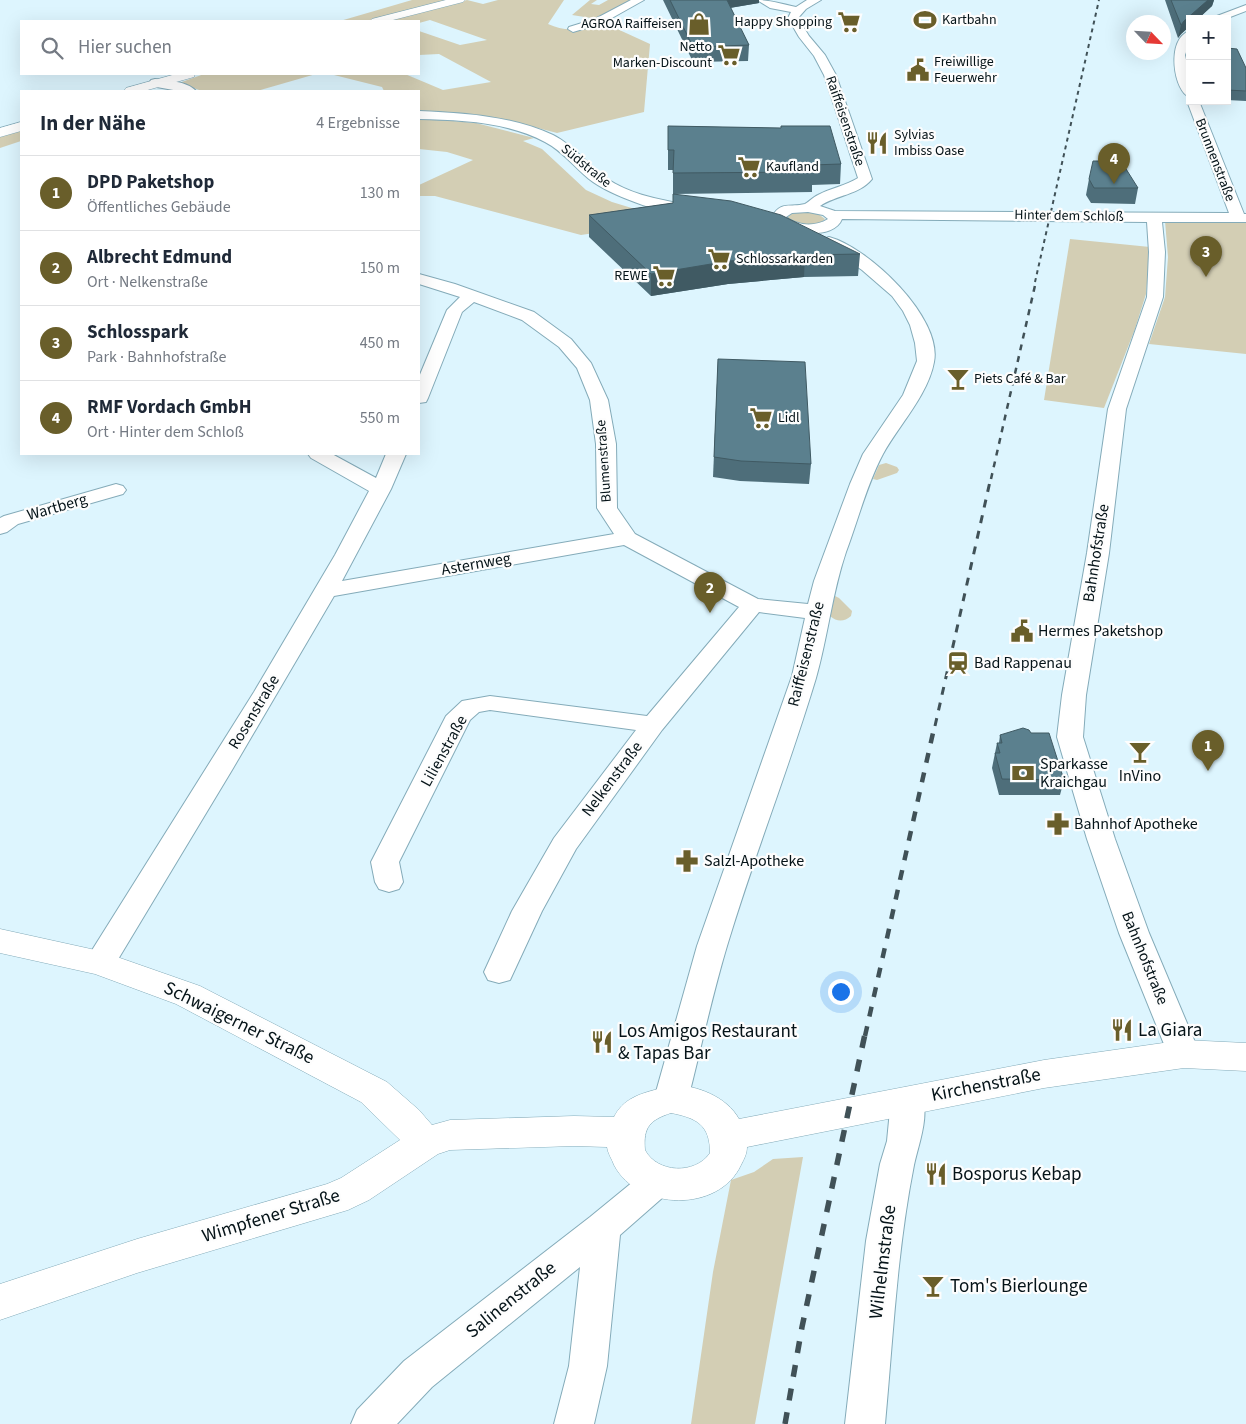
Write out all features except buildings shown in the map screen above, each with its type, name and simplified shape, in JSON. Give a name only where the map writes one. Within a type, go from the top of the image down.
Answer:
[{"type":"street","points":[[380,20],[459,0]]},
{"type":"street","points":[[573,29],[599,21],[639,0]]},
{"type":"street","points":[[762,0],[774,6],[797,10],[816,0]]},
{"type":"street","points":[[1226,15],[1246,8]]},
{"type":"street","name":"Raiffeisenstraße","points":[[797,10],[793,18],[830,75],[865,180],[851,188],[822,198],[808,208]]},
{"type":"street","points":[[1186,39],[1180,46],[1178,55],[1186,83]]},
{"type":"street","points":[[134,90],[155,84],[177,82],[189,90]]},
{"type":"street","name":"Brunnenstraße","points":[[1195,105],[1242,218]]},
{"type":"street","name":"Südstraße","points":[[420,115],[492,121],[538,134],[561,145],[593,175],[609,187],[650,203],[711,214]]},
{"type":"street","points":[[0,133],[20,126]]},
{"type":"street","name":"Raiffeisenstraße","points":[[671,1099],[712,946],[804,676],[825,581],[866,469],[879,444],[912,395],[926,361],[924,343],[911,310],[885,280],[843,249],[772,217],[791,209],[808,208],[822,210],[831,221],[843,249]]},
{"type":"street","name":"Hinter dem Schloß","points":[[831,221],[893,214],[1242,218]]},
{"type":"street","name":"Bahnhofstraße","points":[[1154,218],[1157,252],[1155,297],[1117,409],[1098,553],[1074,695],[1070,737],[1101,839],[1134,933],[1184,1054]]},
{"type":"street","name":"Raiffeisenstraße","points":[[798,228],[831,221]]},
{"type":"street","name":"Blumenstraße","points":[[420,279],[449,287],[528,316],[565,343],[585,367],[599,400],[606,444],[606,508],[626,538],[754,605],[817,612]]},
{"type":"street","points":[[420,396],[455,310],[471,296]]},
{"type":"street","points":[[320,455],[381,489]]},
{"type":"street","name":"Rosenstraße","points":[[100,963],[255,712],[326,591],[355,541],[396,455]]},
{"type":"street","name":"Wartberg","points":[[0,528],[11,520],[116,490]]},
{"type":"street","name":"Asternweg","points":[[326,591],[626,538]]},
{"type":"street","name":"Nelkenstraße","points":[[499,972],[527,911],[564,845],[653,725],[709,656],[754,605]]},
{"type":"street","name":"Lilienstraße","points":[[389,882],[385,862],[459,716],[472,706],[490,702],[653,725]]},
{"type":"street","name":"Schwaigerner Straße","points":[[0,941],[100,963],[188,995],[374,1092],[406,1121],[425,1143]]},
{"type":"street","name":"Kirchenstraße","points":[[729,1136],[1044,1074],[1184,1054],[1246,1057]]},
{"type":"street","points":[[671,1099],[694,1101],[708,1108],[721,1118],[729,1136],[729,1149],[724,1162],[714,1173],[702,1180],[688,1184],[672,1185],[657,1182],[644,1175],[627,1156],[624,1145],[625,1133],[629,1122],[646,1106],[671,1099]]},
{"type":"street","name":"Wilhelmstraße","points":[[865,1424],[884,1241],[897,1164],[904,1141],[908,1100]]},
{"type":"street","name":"Wimpfener Straße","points":[[0,1302],[137,1256],[334,1198],[356,1189],[425,1143],[450,1135],[574,1131],[625,1133]]},
{"type":"street","name":"Salinenstraße","points":[[371,1424],[418,1374],[603,1228],[657,1182]]},
{"type":"street","points":[[574,1424],[588,1366],[603,1228]]},
{"type":"shaded area","points":[[412,0],[446,0],[371,20],[343,20]]},
{"type":"shaded area","points":[[467,0],[483,4],[498,0],[564,0],[548,24],[555,27],[575,29],[602,22],[650,44],[644,112],[557,133],[507,120],[420,113],[420,90],[384,90],[382,87],[334,75],[407,75],[443,90],[491,82],[439,54],[420,55],[420,31],[460,45],[487,40],[430,20],[420,23],[420,20],[392,20]]},
{"type":"shaded area","points":[[590,0],[597,0],[591,4],[599,5],[608,0],[633,0],[597,19],[572,15]]},
{"type":"shaded area","points":[[201,75],[313,75],[260,90],[199,90],[179,83]]},
{"type":"shaded area","points":[[420,118],[476,123],[534,138],[523,141],[542,149],[586,190],[612,202],[648,213],[654,224],[581,235],[435,196],[420,196],[420,185],[473,160],[447,152],[420,149]]},
{"type":"shaded area","points":[[20,130],[20,141],[0,148],[0,137]]},
{"type":"shaded area","points":[[806,211],[817,213],[825,219],[811,225],[801,224],[787,218],[790,214]]},
{"type":"shaded area","points":[[1165,221],[1246,223],[1246,354],[1149,344],[1165,297],[1168,257]]},
{"type":"shaded area","points":[[1070,239],[1150,247],[1146,294],[1135,329],[1104,408],[1044,400]]},
{"type":"shaded area","points":[[886,463],[897,467],[899,470],[897,473],[877,480],[873,479],[879,465]]},
{"type":"shaded area","points":[[835,596],[852,611],[851,616],[841,621],[830,616]]},
{"type":"shaded area","points":[[803,1157],[755,1424],[691,1424],[713,1272],[731,1180],[754,1172],[773,1159]]},
{"type":"railway","points":[[1035,282],[1099,0]]},
{"type":"railway","points":[[991,479],[1036,281]]},
{"type":"railway","points":[[935,726],[991,477]]},
{"type":"railway","points":[[865,1036],[935,724]]},
{"type":"railway","points":[[785,1424],[802,1327],[865,1034]]},
{"type":"place","name":"Kartbahn","points":[[925,20]]},
{"type":"place","name":"Happy Shopping","points":[[849,22]]},
{"type":"place","name":"AGROA Raiffeisen","points":[[699,24]]},
{"type":"place","name":"Netto Marken-Discount","points":[[729,55]]},
{"type":"place","name":"Freiwillige Feuerwehr","points":[[918,70]]},
{"type":"place","name":"Sylvias Imbiss Oase","points":[[877,143]]},
{"type":"place","name":"Kaufland","points":[[749,167]]},
{"type":"place","name":"RMF Vordach GmbH","points":[[1114,184]]},
{"type":"place","name":"Schlossarkarden","points":[[719,259]]},
{"type":"place","name":"REWE","points":[[664,276]]},
{"type":"place","name":"Schlosspark","points":[[1206,277]]},
{"type":"place","name":"Piets Café & Bar","points":[[958,379]]},
{"type":"place","name":"Lidl","points":[[761,418]]},
{"type":"place","name":"Albrecht Edmund","points":[[710,613]]},
{"type":"place","name":"Hermes Paketshop","points":[[1022,631]]},
{"type":"place","name":"Bad Rappenau","points":[[958,663]]},
{"type":"place","name":"InVino","points":[[1140,752]]},
{"type":"place","name":"DPD Paketshop","points":[[1208,771]]},
{"type":"place","name":"Sparkasse Kraichgau","points":[[1023,773]]},
{"type":"place","name":"Bahnhof Apotheke","points":[[1058,824]]},
{"type":"place","name":"Salzl-Apotheke","points":[[687,861]]},
{"type":"place","name":"La Giara","points":[[1122,1030]]},
{"type":"place","name":"Los Amigos Restaurant & Tapas Bar","points":[[602,1042]]},
{"type":"place","name":"Bosporus Kebap","points":[[936,1174]]},
{"type":"place","name":"Tom's Bierlounge","points":[[933,1286]]}]
